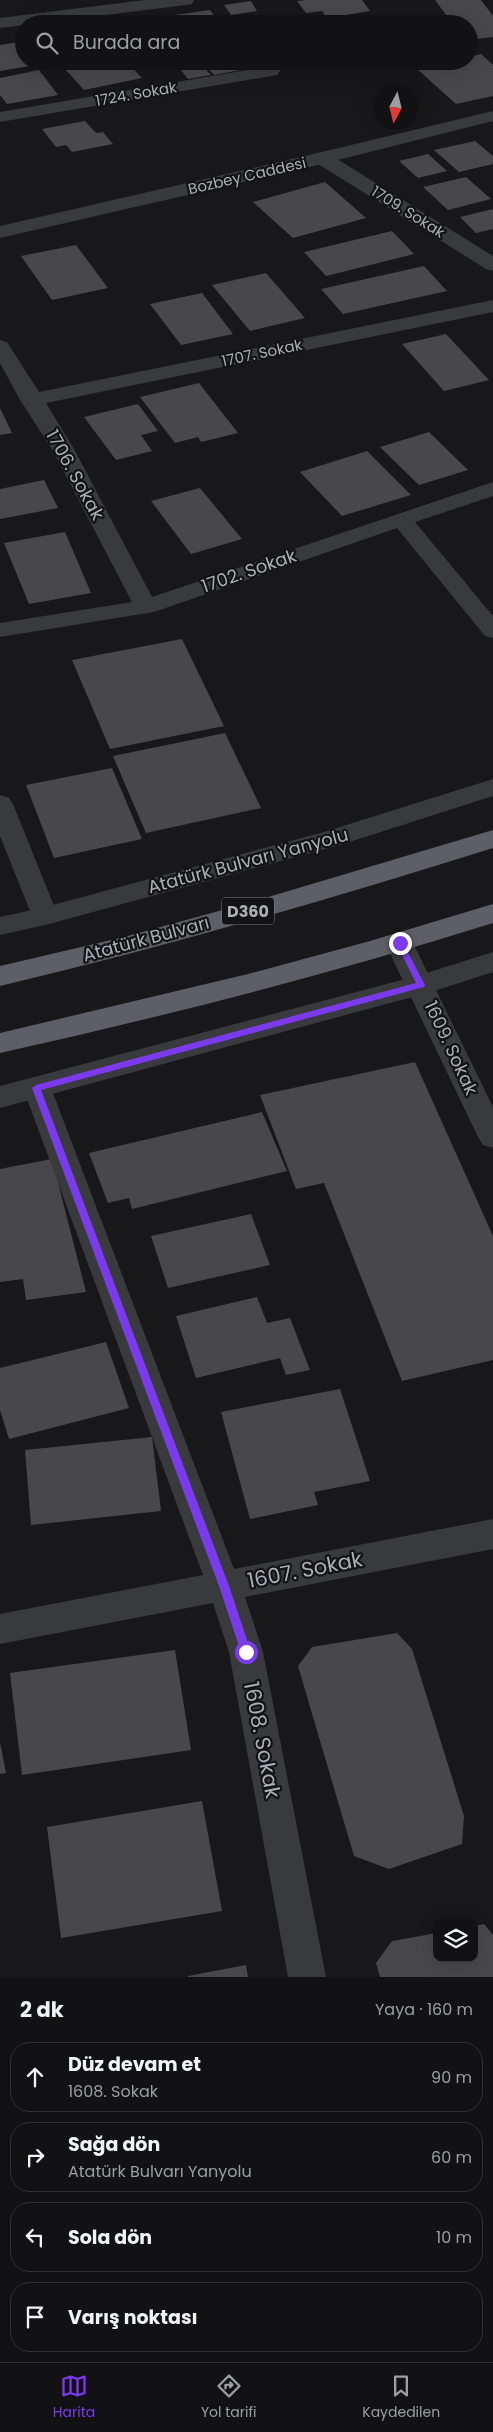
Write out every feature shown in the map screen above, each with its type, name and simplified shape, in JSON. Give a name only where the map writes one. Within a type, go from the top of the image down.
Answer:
[{"type":"highway","name":"Atatürk Bulvarı","points":[[0,976],[74,959],[357,882],[493,839]]},
{"type":"highway","points":[[0,1043],[89,1024],[400,943],[493,913]]},
{"type":"street","points":[[61,15],[186,0]]},
{"type":"street","points":[[0,23],[15,21]]},
{"type":"street","name":"1724. Sokak","points":[[0,117],[271,71]]},
{"type":"street","name":"Bozbey Caddesi","points":[[0,232],[322,158],[493,116]]},
{"type":"street","name":"1709. Sokak","points":[[322,158],[493,265]]},
{"type":"street","name":"1707. Sokak","points":[[31,400],[493,306]]},
{"type":"street","name":"1706. Sokak","points":[[0,346],[31,400],[63,449],[146,607]]},
{"type":"street","name":"1702. Sokak","points":[[0,630],[146,607],[401,518],[493,489]]},
{"type":"street","points":[[401,518],[493,631]]},
{"type":"street","name":"Atatürk Bulvarı Yanyolu","points":[[0,926],[45,916],[331,839],[493,787]]},
{"type":"street","points":[[0,804],[45,916]]},
{"type":"street","name":"1609. Sokak","points":[[400,943],[493,1137]]},
{"type":"street","points":[[0,1097],[421,985],[493,962]]},
{"type":"street","name":"1608. Sokak","points":[[36,1088],[224,1586],[246,1652],[307,1977]]},
{"type":"street","name":"1607. Sokak","points":[[0,1629],[493,1534]]},
{"type":"building","points":[[362,0],[370,11],[345,15],[325,15],[322,11],[306,13],[297,1]]},
{"type":"building","points":[[435,0],[481,0],[493,16],[493,37],[478,39],[478,15],[446,15]]},
{"type":"building","points":[[251,1],[257,11],[231,15],[224,5]]},
{"type":"building","points":[[210,10],[214,15],[175,15]]},
{"type":"building","points":[[15,43],[15,68],[0,71],[0,45]]},
{"type":"building","points":[[481,54],[493,65],[493,96],[456,104],[418,70],[478,70],[478,55]]},
{"type":"building","points":[[39,70],[58,95],[7,104],[0,95],[0,78]]},
{"type":"building","points":[[66,70],[134,70],[142,78],[84,90]]},
{"type":"building","points":[[181,70],[206,70],[211,75],[188,79]]},
{"type":"building","points":[[210,70],[240,70],[214,75]]},
{"type":"building","points":[[85,121],[96,133],[103,132],[113,144],[72,152],[66,145],[56,147],[42,129]]},
{"type":"building","points":[[475,141],[493,156],[493,164],[459,172],[434,150]]},
{"type":"building","points":[[428,154],[447,171],[418,178],[399,161]]},
{"type":"building","points":[[466,177],[491,199],[448,210],[423,187]]},
{"type":"building","points":[[325,182],[366,218],[293,238],[253,202]]},
{"type":"building","points":[[493,209],[493,229],[476,233],[460,217]]},
{"type":"building","points":[[392,231],[414,254],[326,276],[304,252]]},
{"type":"building","points":[[76,245],[108,288],[52,300],[21,256]]},
{"type":"building","points":[[424,266],[447,291],[343,314],[321,289]]},
{"type":"building","points":[[266,273],[305,318],[250,331],[212,285]]},
{"type":"building","points":[[202,293],[233,334],[181,345],[150,304]]},
{"type":"building","points":[[446,334],[489,380],[444,391],[402,344]]},
{"type":"building","points":[[199,383],[238,433],[201,442],[198,437],[175,443],[140,397]]},
{"type":"building","points":[[138,404],[158,431],[141,435],[152,451],[116,460],[84,417]]},
{"type":"building","points":[[0,408],[12,433],[0,435]]},
{"type":"building","points":[[429,432],[468,470],[419,485],[380,447]]},
{"type":"building","points":[[367,451],[411,495],[342,516],[300,472]]},
{"type":"building","points":[[44,480],[58,508],[0,519],[0,489]]},
{"type":"building","points":[[200,488],[242,539],[191,554],[151,501]]},
{"type":"building","points":[[65,532],[91,593],[29,604],[4,543]]},
{"type":"building","points":[[182,639],[224,726],[110,749],[72,660]]},
{"type":"building","points":[[225,733],[261,808],[146,833],[113,756]]},
{"type":"building","points":[[112,768],[142,839],[54,858],[26,785]]},
{"type":"building","points":[[415,1062],[493,1236],[493,1360],[402,1381],[324,1183],[296,1189],[260,1095]]},
{"type":"building","points":[[262,1112],[287,1171],[132,1209],[129,1198],[108,1203],[89,1153]]},
{"type":"building","points":[[52,1159],[86,1292],[26,1300],[23,1279],[0,1282],[0,1169]]},
{"type":"building","points":[[251,1214],[270,1265],[168,1288],[151,1236]]},
{"type":"building","points":[[257,1297],[267,1323],[290,1318],[310,1370],[286,1375],[280,1358],[196,1378],[176,1316]]},
{"type":"building","points":[[106,1342],[129,1408],[9,1439],[0,1410],[0,1368]]},
{"type":"building","points":[[340,1389],[370,1481],[314,1492],[318,1505],[250,1519],[221,1412]]},
{"type":"building","points":[[152,1437],[161,1511],[31,1525],[25,1450]]},
{"type":"building","points":[[397,1633],[412,1649],[464,1816],[462,1844],[389,1869],[354,1856],[298,1666],[312,1647]]},
{"type":"building","points":[[175,1650],[191,1750],[22,1775],[10,1673]]},
{"type":"building","points":[[0,1742],[6,1773],[0,1774]]},
{"type":"building","points":[[202,1801],[222,1911],[61,1938],[47,1827]]},
{"type":"building","points":[[484,1924],[493,1935],[493,1977],[380,1977],[376,1963],[392,1941],[433,1934],[433,1962],[478,1962],[478,1925]]},
{"type":"building","points":[[246,1965],[248,1977],[188,1977],[188,1976]]},
{"type":"route","points":[[246,1652],[224,1586],[36,1088],[421,985],[400,943]]}]
